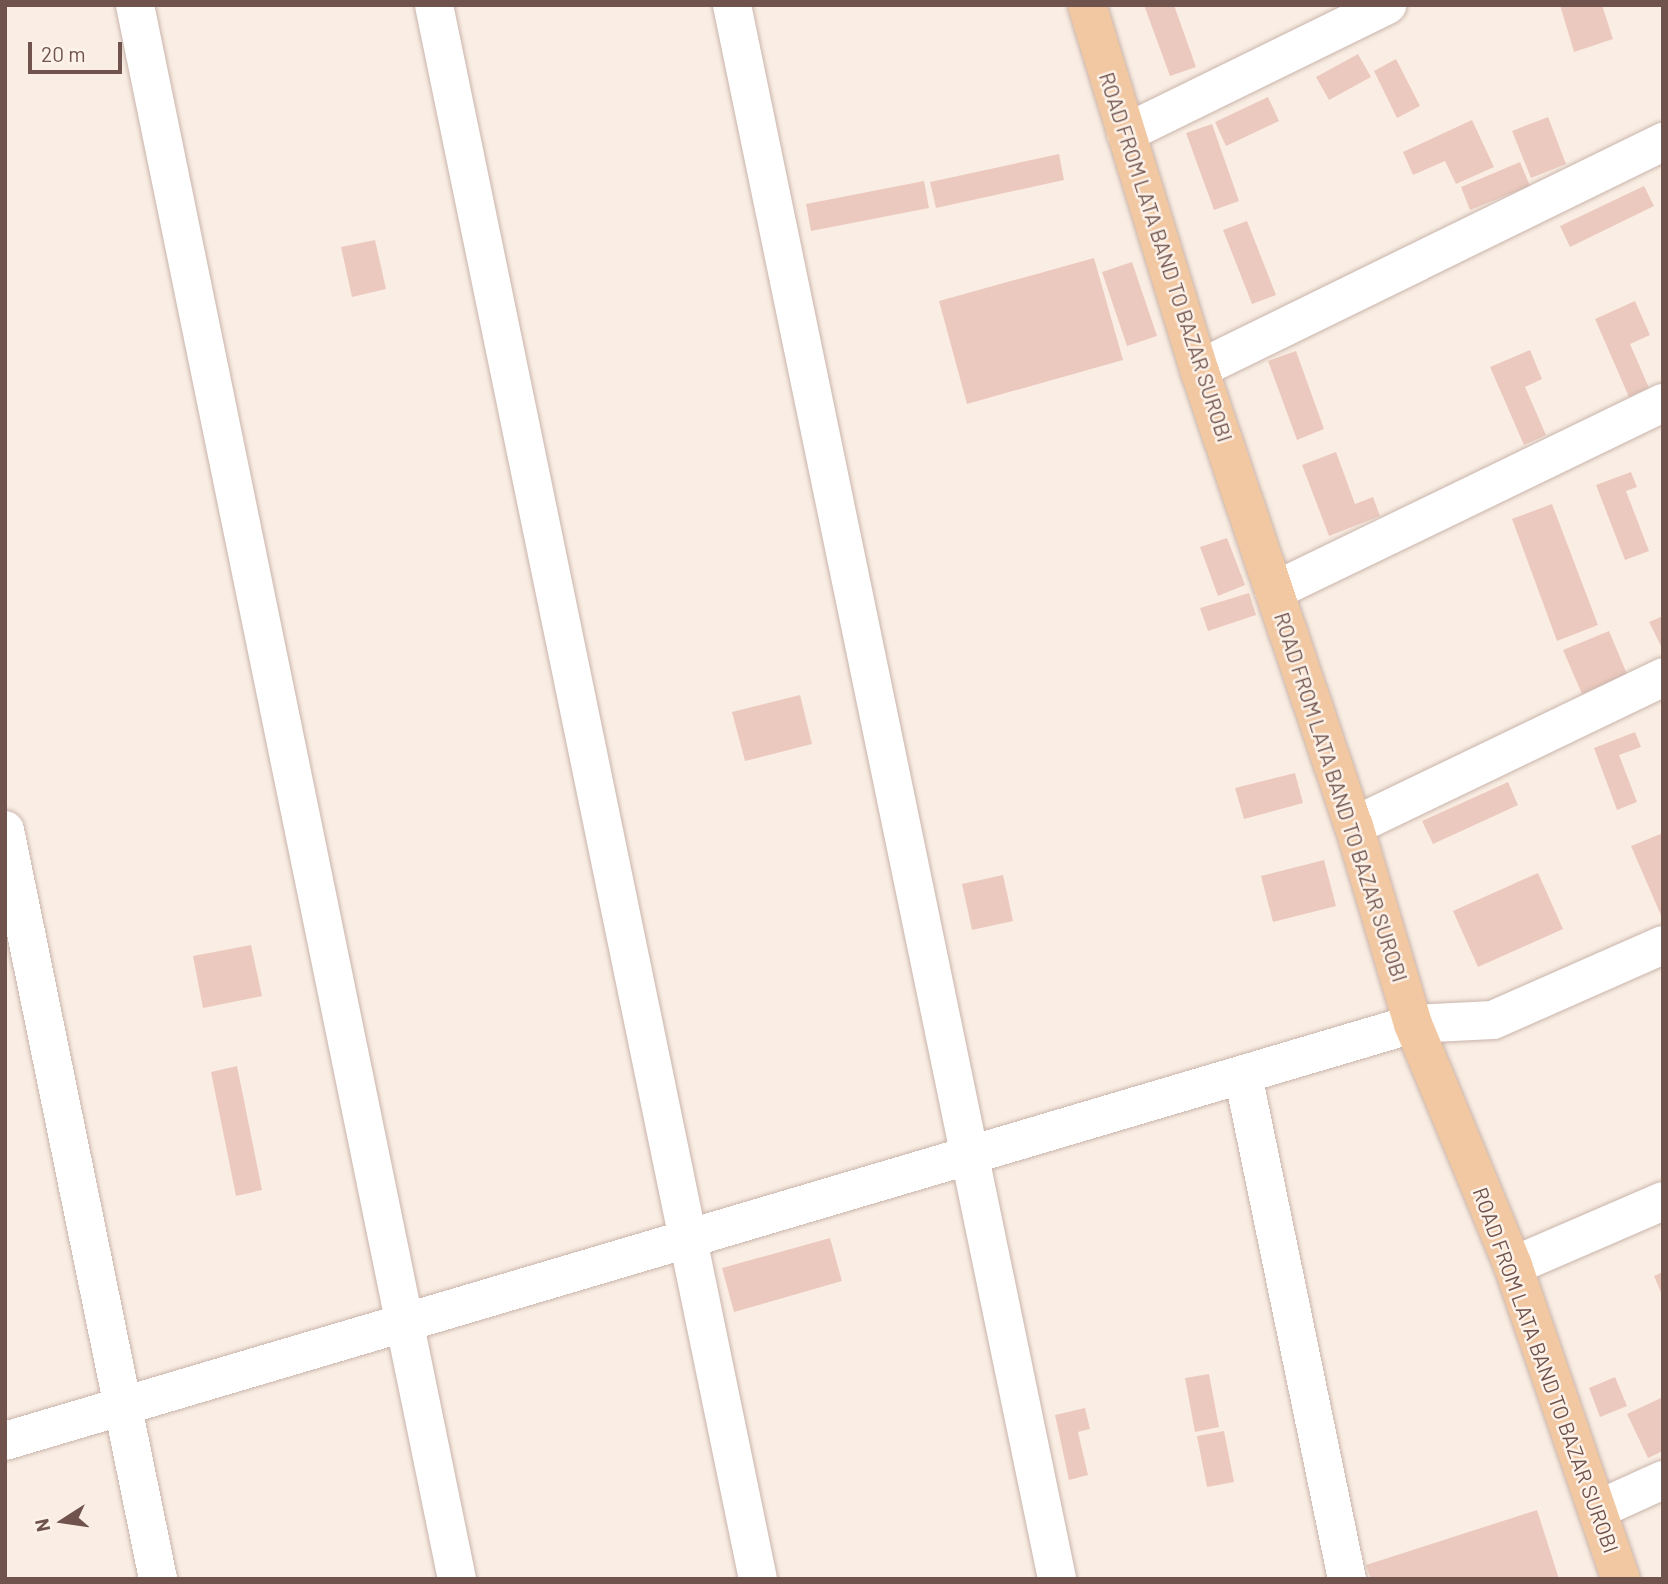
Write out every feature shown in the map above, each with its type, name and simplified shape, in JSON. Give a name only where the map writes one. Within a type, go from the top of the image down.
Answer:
[{"type":"main road","name":"ROAD FROM LATA BAND TO BAZAR SUROBI","points":[[1087,5],[1199,369],[1354,826],[1413,1024],[1513,1266],[1621,1579]]},
{"type":"street","points":[[135,5],[457,1579]]},
{"type":"street","points":[[435,5],[758,1579]]},
{"type":"street","points":[[732,5],[1057,1579]]},
{"type":"street","points":[[1126,133],[1387,5]]},
{"type":"street","points":[[1199,369],[1663,142]]},
{"type":"street","points":[[1274,591],[1663,403]]},
{"type":"street","points":[[1354,826],[1663,677]]},
{"type":"street","points":[[5,830],[158,1579]]},
{"type":"street","points":[[5,1441],[1413,1024],[1493,1020],[1663,945]]},
{"type":"street","points":[[1242,1075],[1347,1579]]},
{"type":"street","points":[[1513,1266],[1663,1201]]},
{"type":"street","points":[[1599,1509],[1663,1480]]},
{"type":"building","points":[[1144,5],[1174,5],[1196,67],[1170,76]]},
{"type":"building","points":[[1560,5],[1602,5],[1613,39],[1574,52]]},
{"type":"building","points":[[1358,54],[1371,77],[1329,100],[1316,77]]},
{"type":"building","points":[[1396,59],[1420,106],[1397,118],[1374,71]]},
{"type":"building","points":[[1268,97],[1279,121],[1226,146],[1215,122]]},
{"type":"building","points":[[1548,117],[1566,164],[1531,178],[1512,131]]},
{"type":"building","points":[[1472,120],[1494,167],[1456,184],[1445,161],[1413,175],[1403,152]]},
{"type":"building","points":[[1212,124],[1239,201],[1214,210],[1186,133]]},
{"type":"building","points":[[1059,154],[1064,180],[936,208],[930,182]]},
{"type":"building","points":[[1520,162],[1530,186],[1470,210],[1461,187]]},
{"type":"building","points":[[924,181],[929,208],[811,231],[806,204]]},
{"type":"building","points":[[1644,186],[1654,206],[1570,247],[1560,226]]},
{"type":"building","points":[[1247,221],[1276,295],[1252,304],[1223,230]]},
{"type":"building","points":[[375,240],[386,289],[352,297],[341,247]]},
{"type":"building","points":[[1094,258],[1123,360],[967,404],[939,301]]},
{"type":"building","points":[[1132,262],[1157,336],[1127,346],[1102,272]]},
{"type":"building","points":[[1635,301],[1650,335],[1630,344],[1649,388],[1629,397],[1595,319]]},
{"type":"building","points":[[1530,350],[1542,379],[1525,387],[1546,435],[1524,445],[1490,367]]},
{"type":"building","points":[[1296,351],[1324,429],[1297,440],[1268,361]]},
{"type":"building","points":[[1336,452],[1355,504],[1373,497],[1380,516],[1329,536],[1302,465]]},
{"type":"building","points":[[1631,472],[1637,487],[1626,491],[1649,551],[1625,560],[1596,485]]},
{"type":"building","points":[[1552,504],[1598,625],[1557,641],[1512,519]]},
{"type":"building","points":[[1227,538],[1245,585],[1218,596],[1200,547]]},
{"type":"building","points":[[1249,593],[1256,615],[1208,631],[1200,608]]},
{"type":"building","points":[[1663,616],[1663,650],[1649,622]]},
{"type":"building","points":[[1609,631],[1627,674],[1582,694],[1563,650]]},
{"type":"building","points":[[800,695],[812,744],[745,761],[732,712]]},
{"type":"building","points":[[1635,732],[1641,747],[1619,755],[1637,802],[1617,810],[1594,748]]},
{"type":"building","points":[[1295,773],[1303,803],[1244,819],[1235,788]]},
{"type":"building","points":[[1508,782],[1518,805],[1433,844],[1422,821]]},
{"type":"building","points":[[1663,833],[1663,920],[1631,846]]},
{"type":"building","points":[[1324,860],[1336,906],[1273,922],[1261,876]]},
{"type":"building","points":[[1538,873],[1563,929],[1478,967],[1453,911]]},
{"type":"building","points":[[1003,875],[1013,921],[972,930],[962,884]]},
{"type":"building","points":[[251,945],[262,996],[203,1008],[193,956]]},
{"type":"building","points":[[237,1066],[262,1190],[236,1196],[211,1072]]},
{"type":"building","points":[[830,1238],[842,1281],[734,1312],[722,1268]]},
{"type":"building","points":[[1663,1272],[1663,1297],[1654,1276]]},
{"type":"building","points":[[1209,1374],[1219,1427],[1195,1432],[1185,1378]]},
{"type":"building","points":[[1615,1377],[1627,1406],[1600,1417],[1589,1388]]},
{"type":"building","points":[[1663,1397],[1663,1451],[1648,1458],[1627,1414]]},
{"type":"building","points":[[1085,1408],[1090,1429],[1078,1432],[1088,1475],[1069,1480],[1055,1415]]},
{"type":"building","points":[[1224,1431],[1234,1482],[1207,1487],[1197,1436]]},
{"type":"building","points":[[1537,1510],[1559,1579],[1371,1579],[1366,1565]]}]
